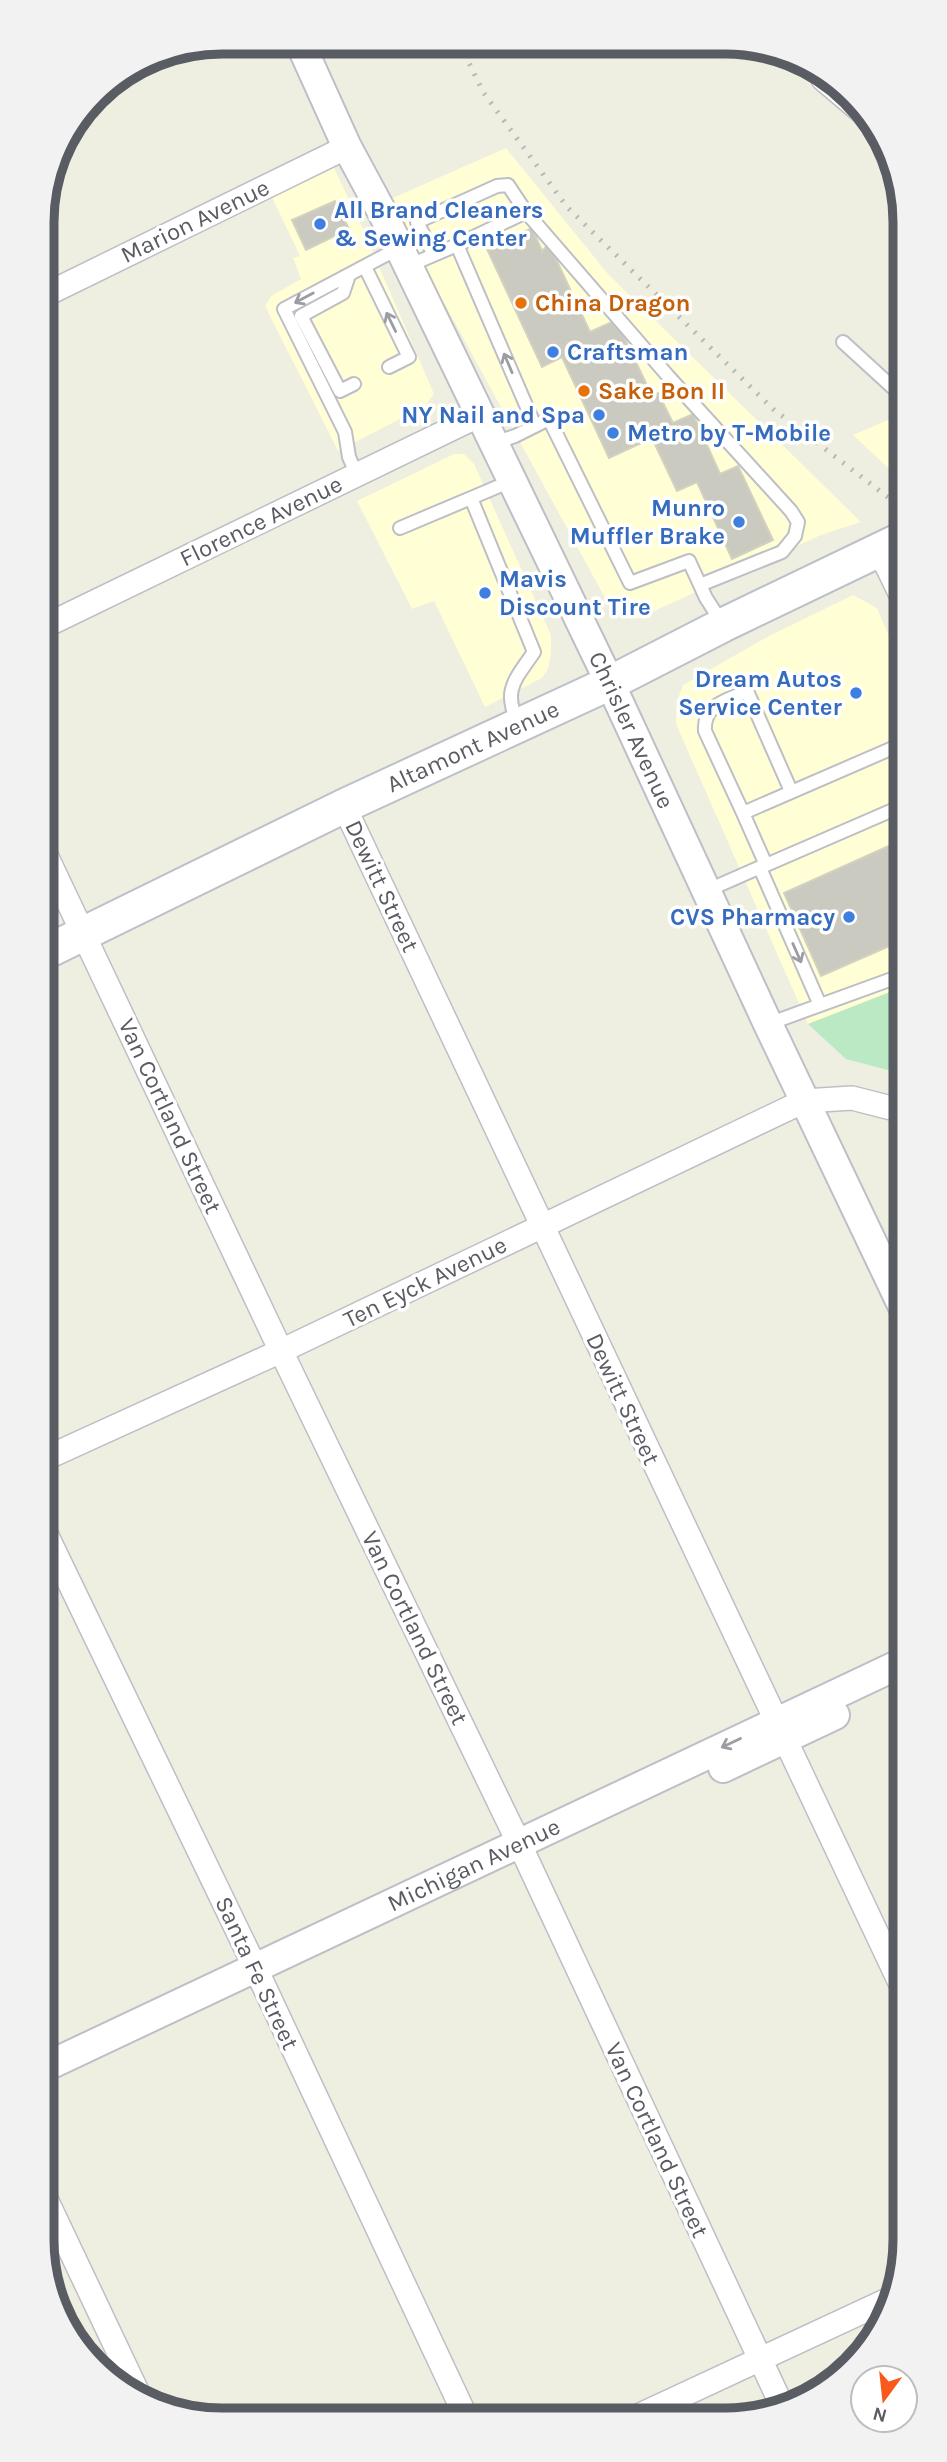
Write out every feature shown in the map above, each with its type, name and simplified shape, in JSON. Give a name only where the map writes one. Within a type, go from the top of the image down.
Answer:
[{"type":"main road","name":"Altamont Avenue","points":[[55,948],[344,806],[610,683],[723,625],[891,545]]},
{"type":"street","name":"Chrisler Avenue","points":[[305,54],[347,147],[404,257],[610,683],[892,1285]]},
{"type":"street","name":"Marion Avenue","points":[[55,290],[347,147]]},
{"type":"street","name":"Florence Avenue","points":[[55,621],[480,415]]},
{"type":"street","name":"Dewitt Street","points":[[344,806],[892,1966]]},
{"type":"street","name":"Van Cortland Street","points":[[55,873],[522,1851],[778,2399]]},
{"type":"street","points":[[804,1101],[852,1098],[893,1108]]},
{"type":"street","name":"Ten Eyck Avenue","points":[[54,1454],[281,1351],[804,1101]]},
{"type":"street","name":"Santa Fe Street","points":[[54,1551],[258,1974],[462,2408]]},
{"type":"street","name":"Michigan Avenue","points":[[781,1730],[892,1668]]},
{"type":"street","name":"Michigan Avenue","points":[[54,2063],[258,1974],[781,1730],[892,1687]]},
{"type":"street","name":"Michigan Avenue","points":[[54,2080],[258,1974]]},
{"type":"street","points":[[54,2214],[132,2381]]},
{"type":"street","points":[[657,2408],[880,2305]]},
{"type":"lane","points":[[434,255],[417,222],[497,186],[508,184],[526,212],[668,376],[791,511],[798,522],[795,536],[782,552],[700,585]]},
{"type":"lane","points":[[357,475],[349,457],[345,432],[284,309],[365,267],[404,257],[434,255],[526,212]]},
{"type":"lane","points":[[457,245],[535,426]]},
{"type":"lane","points":[[365,267],[409,357],[389,367]]},
{"type":"lane","points":[[349,275],[343,293],[301,316],[340,391],[354,384]]},
{"type":"lane","points":[[843,342],[893,389]]},
{"type":"lane","points":[[494,443],[549,419],[630,583],[689,561],[723,625]]},
{"type":"lane","points":[[400,528],[511,481]]},
{"type":"lane","points":[[471,498],[534,652],[511,684],[510,706],[519,725]]},
{"type":"lane","points":[[791,791],[747,691],[713,707],[704,719],[705,731],[743,813],[820,1005]]},
{"type":"lane","points":[[743,813],[893,748]]},
{"type":"lane","points":[[706,891],[893,810]]},
{"type":"lane","points":[[768,1024],[893,979]]},
{"type":"shaded area","points":[[506,148],[608,274],[861,522],[821,535],[639,618],[623,617],[610,607],[388,200]]},
{"type":"shaded area","points":[[333,166],[434,394],[425,406],[338,451],[265,306],[271,296],[301,279],[293,258],[300,256],[271,195]]},
{"type":"shaded area","points":[[893,418],[893,472],[853,435]]},
{"type":"shaded area","points":[[454,454],[464,454],[474,464],[551,635],[548,669],[542,678],[485,707],[434,601],[412,609],[357,501]]},
{"type":"shaded area","points":[[853,595],[877,608],[893,645],[893,991],[808,1024],[676,724],[677,701],[683,685],[769,636]]},
{"type":"shaded area","points":[[893,991],[893,1071],[846,1059],[808,1024]]},
{"type":"building","name":"All Brand Cleaners & Sewing Center","points":[[335,201],[349,229],[306,250],[292,220]]},
{"type":"building","points":[[532,228],[542,251],[549,244],[590,332],[616,320],[652,396],[658,393],[673,423],[693,414],[720,474],[738,466],[773,540],[732,559],[697,482],[677,491],[652,438],[609,458],[562,357],[542,367],[487,249]]},
{"type":"building","name":"CVS Pharmacy","points":[[893,844],[893,945],[821,976],[784,893]]},
{"type":"railway","points":[[465,54],[483,92],[567,207],[773,409],[893,501]]},
{"type":"place","name":"All Brand Cleaners & Sewing Center","points":[[320,224]]},
{"type":"place","name":"China Dragon","points":[[521,303]]},
{"type":"place","name":"Craftsman","points":[[553,352]]},
{"type":"place","name":"Sake Bon II","points":[[584,391]]},
{"type":"place","name":"NY Nail and Spa","points":[[599,415]]},
{"type":"place","name":"Metro by T-Mobile","points":[[613,433]]},
{"type":"place","name":"Munro Muffler Brake","points":[[739,522]]},
{"type":"place","name":"Mavis Discount Tire","points":[[485,593]]},
{"type":"place","name":"Dream Autos Service Center","points":[[856,693]]},
{"type":"place","name":"CVS Pharmacy","points":[[849,917]]}]
